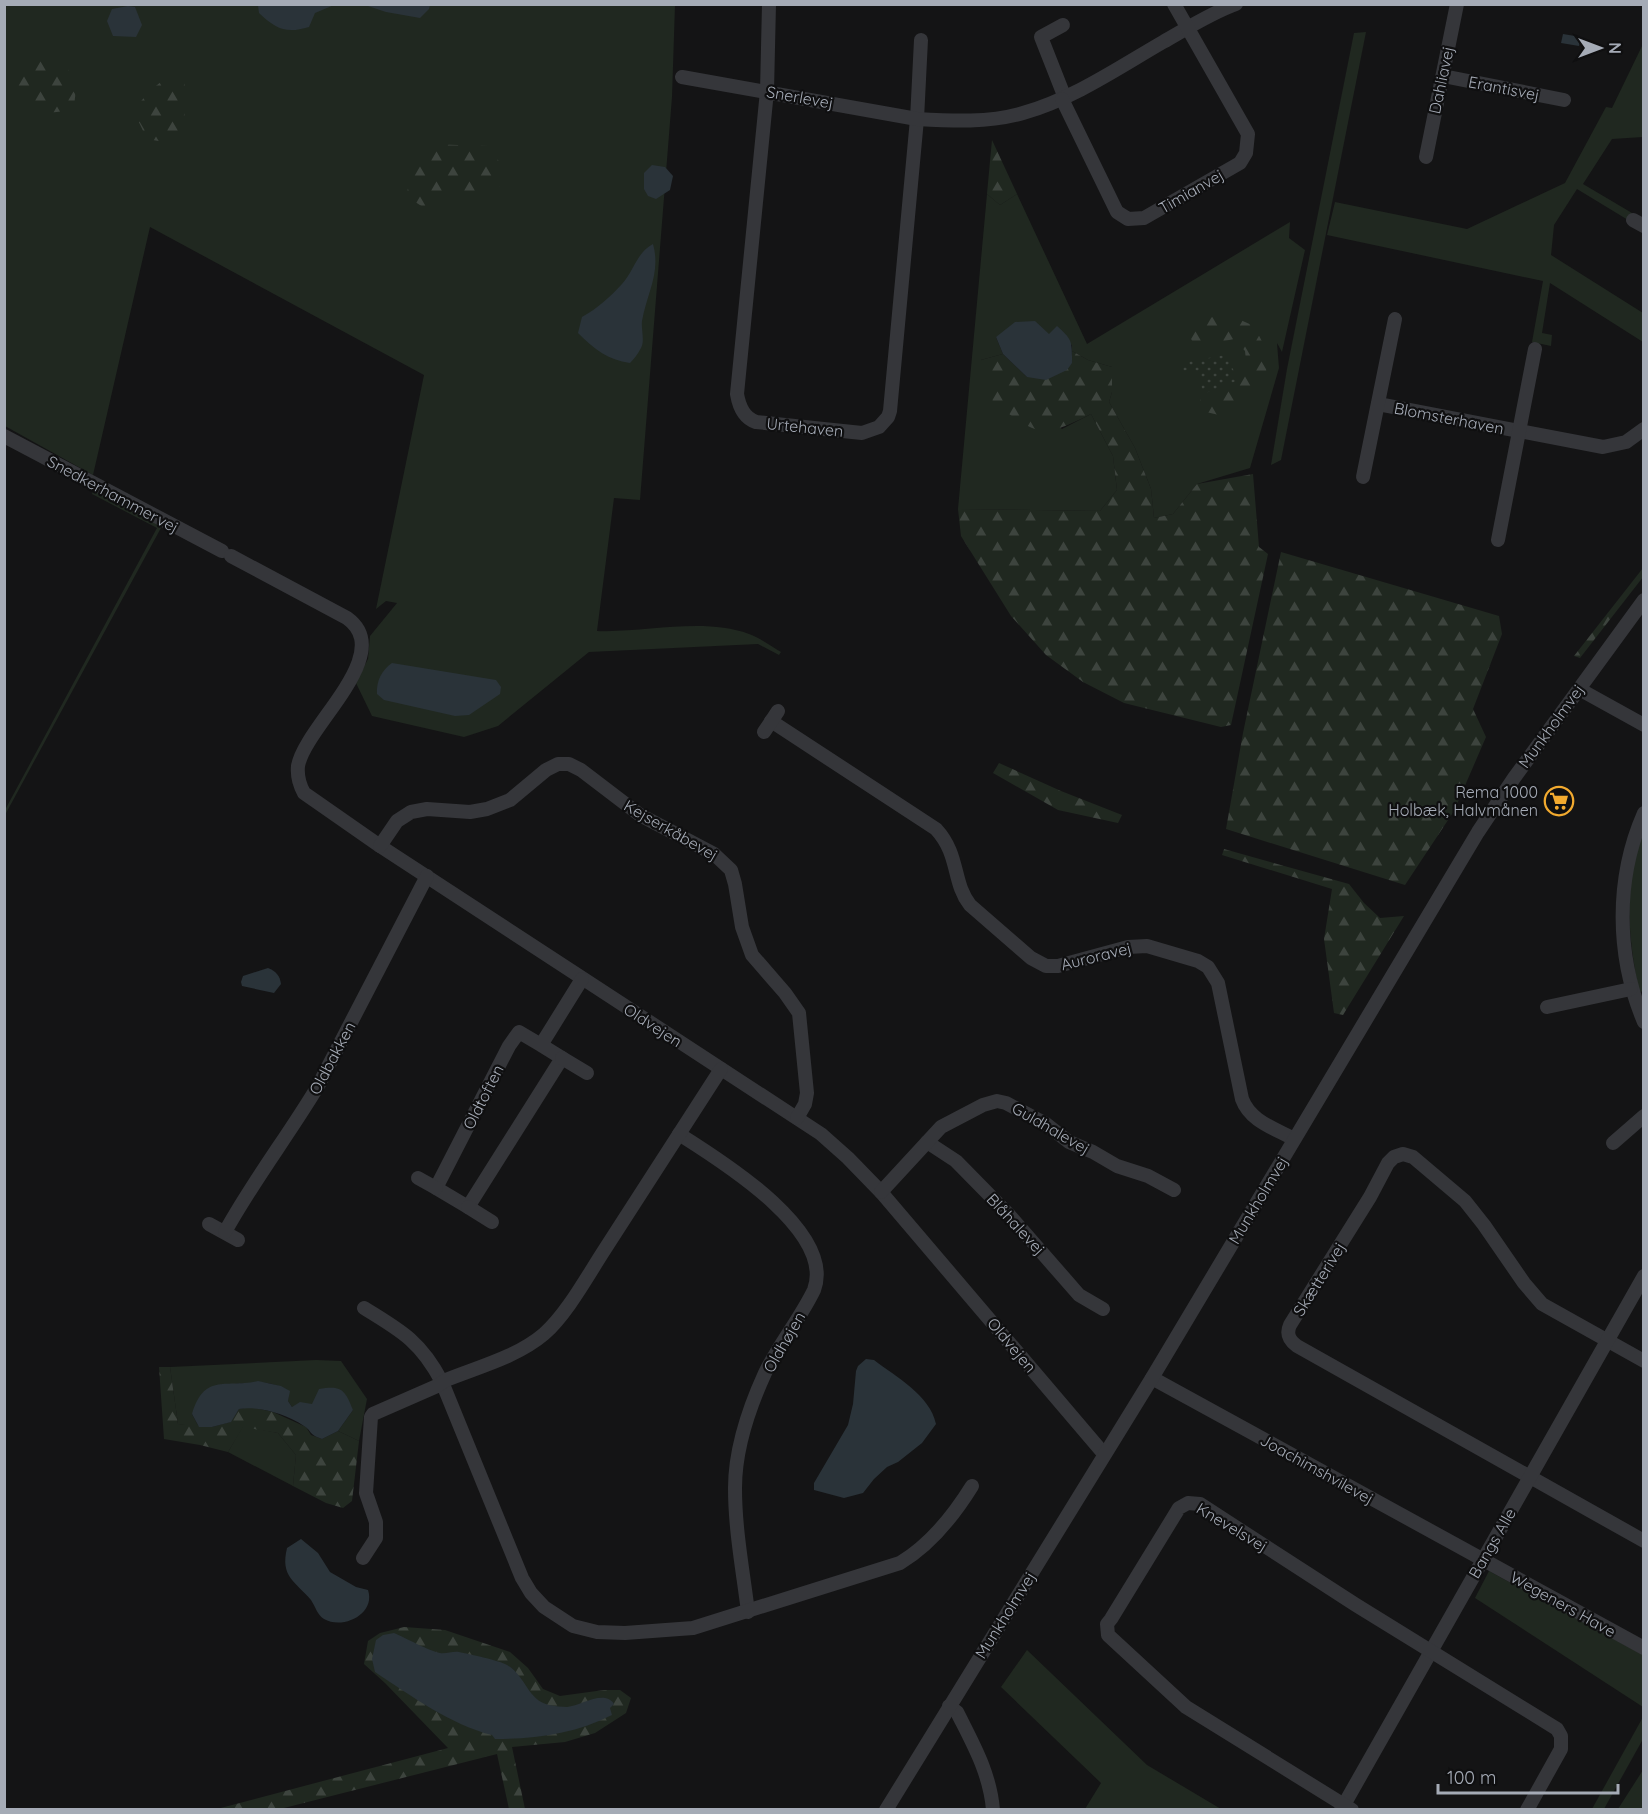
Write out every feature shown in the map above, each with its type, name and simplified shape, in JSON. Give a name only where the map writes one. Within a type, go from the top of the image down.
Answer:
[{"type":"street","name":"Urtehaven","points":[[769,4],[767,91],[737,394],[743,412],[750,420],[868,433],[879,427],[888,417],[917,119]]},
{"type":"street","points":[[1174,4],[1188,28]]},
{"type":"street","name":"Snerlevej","points":[[682,77],[917,119],[952,121],[991,119],[1022,113],[1064,98],[1188,28],[1236,4]]},
{"type":"street","name":"Dahliavej","points":[[1426,156],[1457,4]]},
{"type":"street","points":[[1063,25],[1041,36],[1064,98]]},
{"type":"street","name":"Timianvej","points":[[1064,98],[1117,212],[1128,219],[1144,218],[1240,163],[1248,144],[1248,134],[1188,28]]},
{"type":"street","points":[[917,119],[921,40]]},
{"type":"street","name":"Erantisvej","points":[[1443,76],[1564,100]]},
{"type":"street","name":"Blomsterhaven","points":[[1363,477],[1395,319]]},
{"type":"street","name":"Blomsterhaven","points":[[1498,540],[1535,350]]},
{"type":"street","name":"Blomsterhaven","points":[[1378,404],[1607,447],[1626,442],[1644,429]]},
{"type":"street","name":"Snedkerhammervej","points":[[6,440],[339,613]]},
{"type":"street","name":"Munkholmvej","points":[[886,1809],[1152,1378],[1478,832],[1514,778],[1644,600]]},
{"type":"street","name":"Oldvejen","points":[[339,613],[356,624],[360,630],[363,642],[362,653],[344,690],[300,761],[298,780],[304,793],[380,846],[797,1118],[837,1148],[881,1192],[1104,1454]]},
{"type":"street","points":[[1579,689],[1644,725]]},
{"type":"street","name":"Auroravej","points":[[771,721],[932,826],[950,849],[962,892],[970,905],[1040,964],[1049,967],[1058,966],[1137,946],[1161,949],[1198,961],[1208,967],[1218,983],[1246,1109],[1252,1116],[1294,1139]]},
{"type":"street","name":"Kejserkåbevej","points":[[380,846],[397,821],[411,812],[427,809],[470,812],[487,809],[510,800],[546,770],[563,764],[581,770],[624,804],[657,825],[714,854],[727,865],[732,873],[742,927],[752,955],[790,999],[799,1013],[807,1093],[805,1104],[797,1118]]},
{"type":"street","points":[[1644,813],[1632,845],[1625,882],[1623,939],[1631,989],[1644,1022]]},
{"type":"street","name":"Oldbakken","points":[[225,1232],[255,1180],[318,1086],[427,876]]},
{"type":"street","points":[[541,1045],[582,979]]},
{"type":"street","points":[[1547,1007],[1631,989]]},
{"type":"street","name":"Oldtoften","points":[[436,1188],[509,1046],[519,1032],[587,1073]]},
{"type":"street","points":[[468,1207],[562,1058]]},
{"type":"street","points":[[363,1558],[376,1538],[376,1522],[366,1493],[371,1417],[376,1411],[531,1344],[553,1325],[721,1069]]},
{"type":"street","name":"Guldhalevej","points":[[881,1192],[941,1127],[982,1105],[997,1101],[1046,1124],[1069,1142],[1117,1166],[1148,1176],[1174,1190]]},
{"type":"street","points":[[1613,1143],[1644,1116]]},
{"type":"street","name":"Oldhøjen","points":[[679,1134],[752,1183],[776,1204],[802,1237],[817,1265],[817,1281],[814,1290],[765,1374],[740,1446],[736,1472],[735,1510],[748,1612]]},
{"type":"street","name":"Blåhalevej","points":[[927,1142],[956,1161],[1010,1216],[1079,1295],[1103,1308]]},
{"type":"street","name":"Skætterivej","points":[[1644,1361],[1537,1299],[1465,1201],[1413,1157],[1403,1154],[1394,1157],[1388,1163],[1370,1197],[1290,1325],[1288,1336],[1297,1346],[1644,1540]]},
{"type":"street","points":[[418,1178],[492,1222]]},
{"type":"street","points":[[209,1224],[238,1240]]},
{"type":"street","name":"Bangs Alle","points":[[1346,1808],[1430,1651],[1644,1276]]},
{"type":"street","points":[[364,1308],[403,1332],[428,1358],[442,1382],[522,1578],[536,1599],[550,1612],[567,1623],[584,1629],[625,1633],[693,1628],[900,1563],[911,1557],[934,1535],[960,1505],[972,1486]]},
{"type":"street","name":"Joachimshvilevej","points":[[1152,1378],[1482,1560]]},
{"type":"street","name":"Knevelsvej","points":[[1346,1808],[1186,1707],[1108,1635],[1107,1624],[1179,1508],[1191,1503],[1200,1504],[1557,1729],[1562,1743],[1561,1750],[1527,1809]]},
{"type":"street","name":"Wegeners Have","points":[[1482,1560],[1644,1648]]},
{"type":"street","points":[[949,1707],[957,1712],[983,1764],[993,1809]]},
{"type":"green space","points":[[5,5],[675,5],[672,97],[640,500],[614,498],[597,631],[693,626],[731,629],[761,640],[781,652],[779,655],[758,644],[589,652],[498,726],[464,737],[372,716],[356,683],[368,659],[370,636],[397,603],[386,601],[376,609],[424,375],[150,227],[93,475],[5,426]]},
{"type":"green space","points":[[1366,32],[1281,460],[1271,465],[1287,369],[1354,33]]},
{"type":"green space","points":[[1643,44],[1643,137],[1612,139],[1583,184],[1632,213],[1628,220],[1577,189],[1554,225],[1551,255],[1643,313],[1643,342],[1550,283],[1542,333],[1552,335],[1551,346],[1532,342],[1543,281],[1327,235],[1335,202],[1467,229],[1565,183],[1606,107],[1612,108]]},
{"type":"green space","points":[[44,57],[67,67],[76,88],[74,107],[49,112],[28,104],[13,94],[11,82]]},
{"type":"green space","points":[[171,74],[181,76],[184,84],[185,107],[182,137],[170,143],[147,139],[133,110],[152,89]]},
{"type":"green space","points":[[992,140],[1017,194],[1000,205],[987,194]]},
{"type":"green space","points":[[428,144],[488,146],[500,165],[499,187],[486,192],[451,194],[426,209],[406,196],[412,173]]},
{"type":"green space","points":[[987,194],[1000,205],[1017,194],[1087,344],[1290,222],[1289,238],[1305,250],[1282,352],[1277,343],[1279,368],[1250,468],[1197,484],[1173,514],[1154,518],[1151,489],[1135,448],[1109,402],[1112,392],[1112,367],[1088,360],[1072,351],[1072,345],[1050,334],[996,337],[1003,354],[981,360],[1062,429],[1091,414],[1113,456],[1117,490],[1100,511],[958,509]]},
{"type":"green space","points":[[1227,314],[1254,326],[1269,355],[1265,378],[1253,398],[1240,408],[1219,415],[1206,412],[1200,403],[1201,395],[1239,380],[1247,369],[1245,351],[1234,339],[1196,347],[1185,329],[1190,322]]},
{"type":"green space","points":[[1072,351],[1088,360],[1112,367],[1112,392],[1109,402],[1135,448],[1151,489],[1154,518],[1173,514],[1197,484],[1253,474],[1259,547],[1268,554],[1231,725],[1221,727],[1124,703],[1083,682],[1046,655],[1011,616],[961,536],[958,509],[1100,511],[1117,490],[1113,456],[1091,414],[1060,428],[1040,430],[1031,427],[993,403],[981,360],[1003,354],[1027,377],[1072,363]]},
{"type":"green space","points":[[1225,355],[1239,380],[1203,394],[1198,371],[1192,369],[1183,371],[1181,363]]},
{"type":"green space","points":[[94,489],[162,526],[5,815],[5,810],[157,528],[92,494]]},
{"type":"green space","points":[[1281,552],[1499,616],[1502,634],[1473,709],[1486,737],[1454,811],[1405,885],[1226,829],[1243,733]]},
{"type":"green space","points":[[1643,568],[1643,577],[1580,658],[1574,656]]},
{"type":"green space","points":[[999,763],[1122,815],[1118,823],[1058,810],[993,773]]},
{"type":"green space","points":[[1643,831],[1644,991],[1639,992],[1632,951],[1629,911],[1632,871]]},
{"type":"green space","points":[[1224,849],[1349,884],[1380,918],[1404,916],[1343,1015],[1334,1013],[1324,939],[1332,889],[1222,855]]},
{"type":"green space","points":[[316,1360],[341,1361],[367,1399],[359,1441],[338,1431],[353,1410],[312,1404],[292,1407],[288,1401],[289,1391],[264,1383],[222,1384],[192,1414],[199,1427],[178,1424],[170,1367]]},
{"type":"green space","points":[[159,1367],[170,1367],[178,1424],[212,1427],[230,1422],[239,1409],[250,1407],[273,1412],[306,1427],[311,1435],[322,1439],[338,1431],[359,1441],[352,1501],[343,1508],[326,1503],[293,1486],[296,1455],[278,1433],[243,1427],[228,1452],[164,1439]]},
{"type":"green space","points":[[243,1426],[278,1433],[296,1455],[293,1486],[228,1452]]},
{"type":"green space","points":[[1489,1571],[1643,1655],[1643,1707],[1475,1598]]},
{"type":"green space","points":[[404,1627],[445,1630],[510,1652],[528,1668],[543,1689],[560,1696],[620,1690],[631,1698],[626,1713],[595,1733],[565,1742],[512,1747],[525,1809],[509,1809],[497,1754],[280,1809],[213,1810],[448,1748],[364,1664],[368,1641],[380,1633]]},
{"type":"green space","points":[[1027,1650],[1147,1765],[1221,1809],[1085,1809],[1101,1783],[1001,1687]]},
{"type":"green space","points":[[1643,1717],[1643,1739],[1604,1809],[1592,1809]]},
{"type":"green space","points":[[1643,1770],[1643,1809],[1618,1809]]},
{"type":"shaded area","points":[[258,4],[334,5],[315,13],[309,27],[288,30],[276,26],[259,13]]},
{"type":"shaded area","points":[[365,5],[430,5],[420,18],[386,12]]},
{"type":"shaded area","points":[[135,7],[142,25],[136,37],[113,36],[107,21],[112,9]]},
{"type":"shaded area","points":[[1563,34],[1581,37],[1579,46],[1561,43]]},
{"type":"shaded area","points":[[652,165],[665,167],[673,176],[670,190],[656,199],[648,196],[644,189],[644,173]]},
{"type":"shaded area","points":[[653,244],[654,274],[642,321],[642,345],[630,363],[622,362],[602,353],[578,333],[582,317],[599,306],[617,289],[643,252]]},
{"type":"shaded area","points":[[1035,321],[1049,334],[1057,326],[1069,338],[1071,346],[1072,363],[1067,370],[1046,380],[1027,377],[1003,354],[996,337],[1015,322]]},
{"type":"shaded area","points":[[392,663],[496,680],[501,687],[500,694],[469,715],[455,716],[384,700],[377,694],[379,680],[385,669]]},
{"type":"shaded area","points":[[268,968],[279,976],[281,984],[274,993],[242,986],[243,976]]},
{"type":"shaded area","points":[[866,1359],[874,1360],[920,1395],[933,1414],[936,1424],[922,1443],[898,1462],[887,1467],[863,1493],[844,1498],[814,1490],[814,1483],[848,1425],[853,1404],[856,1371]]},
{"type":"shaded area","points":[[258,1381],[281,1386],[290,1391],[288,1401],[292,1407],[300,1402],[312,1404],[319,1389],[342,1390],[353,1410],[338,1431],[322,1439],[289,1418],[273,1412],[247,1408],[239,1409],[231,1422],[212,1427],[199,1427],[192,1414],[197,1401],[209,1387]]},
{"type":"shaded area","points":[[301,1539],[318,1553],[330,1572],[356,1587],[368,1590],[369,1599],[363,1613],[356,1618],[340,1622],[322,1618],[311,1600],[287,1572],[285,1558],[287,1548]]},
{"type":"shaded area","points":[[394,1633],[435,1652],[459,1652],[507,1665],[536,1698],[549,1705],[567,1707],[598,1698],[610,1700],[614,1704],[610,1708],[612,1715],[584,1727],[555,1734],[495,1739],[492,1735],[446,1717],[375,1672],[372,1659],[376,1640],[383,1635]]},
{"type":"place","name":"Rema 1000 Holbæk, Halvmånen","points":[[1559,801]]}]
